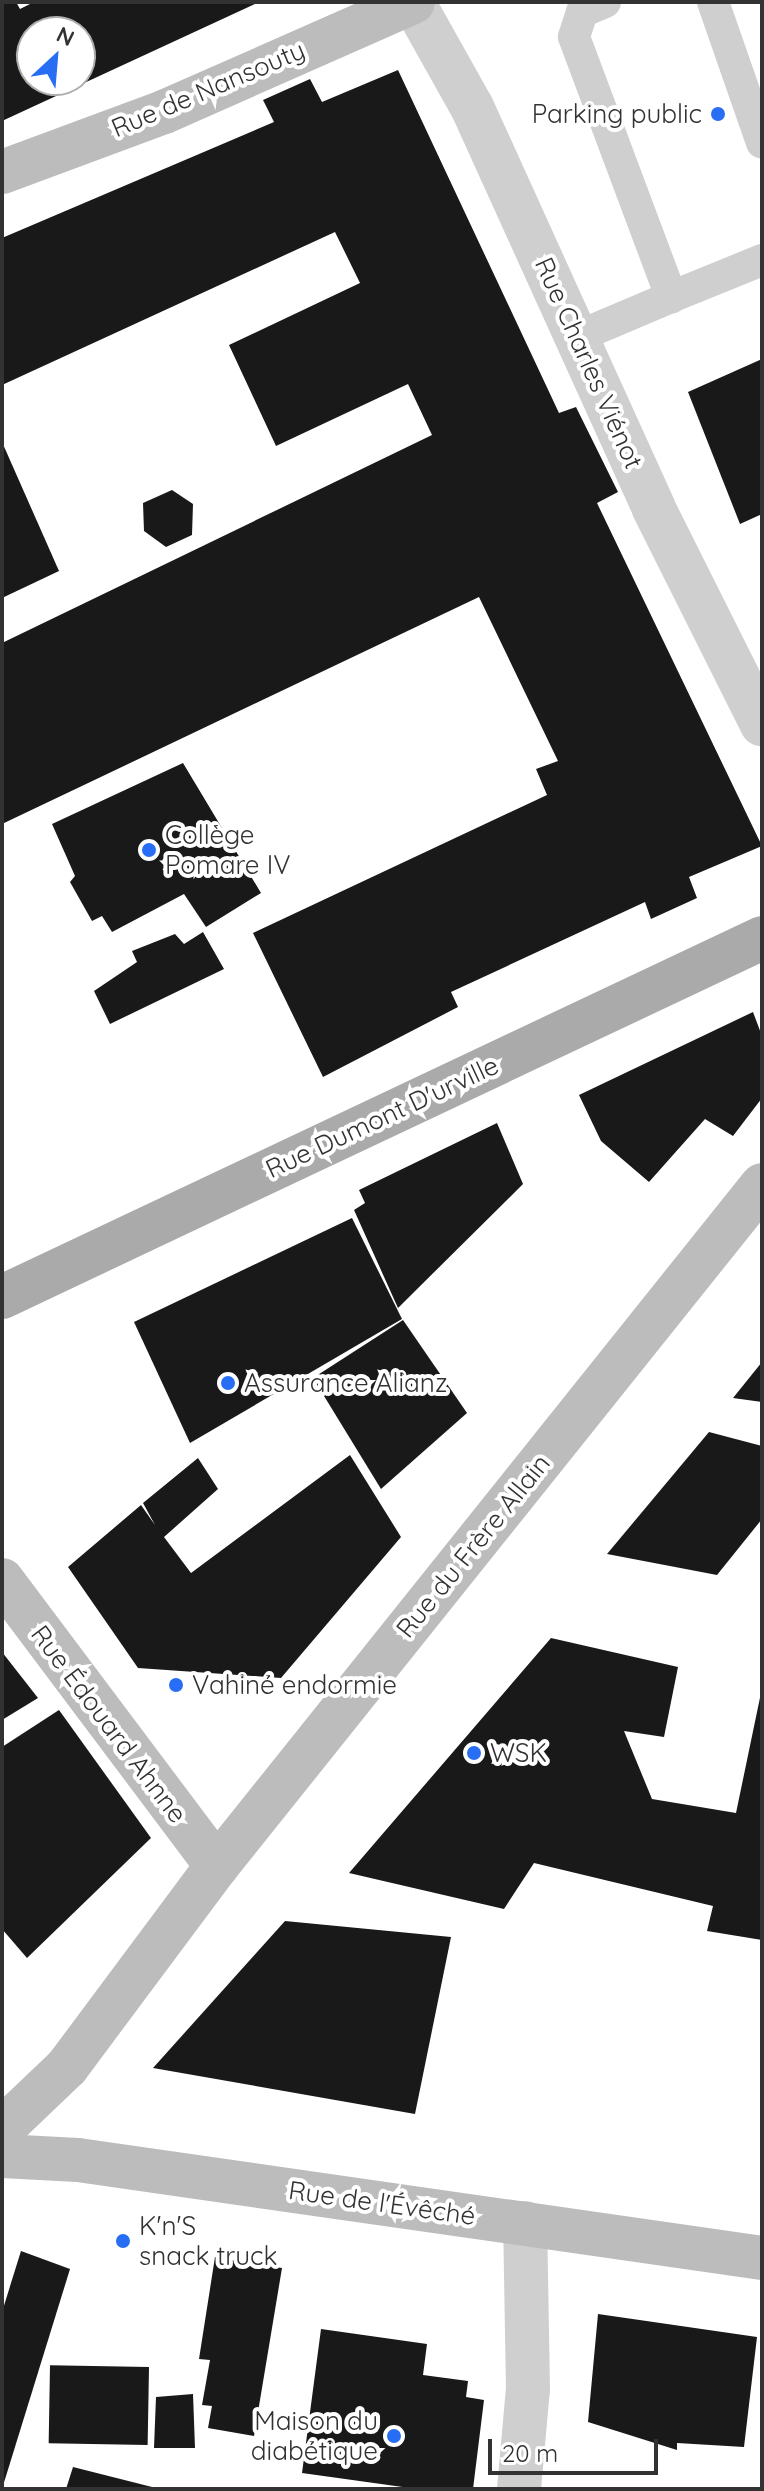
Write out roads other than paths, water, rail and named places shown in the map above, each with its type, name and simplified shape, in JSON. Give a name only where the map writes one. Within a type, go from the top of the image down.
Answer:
[{"type":"main road","name":"Rue Dumont D'urville","points":[[2,1297],[762,938]]},
{"type":"street","name":"Rue de Nansouty","points":[[2,172],[164,112],[413,2]]},
{"type":"street","name":"Rue Charles Viénot","points":[[413,2],[472,107],[579,336],[654,509],[762,725]]},
{"type":"street","name":"Rue du Frère Allain","points":[[2,2129],[67,2067],[217,1866],[762,1185]]},
{"type":"street","name":"Rue Édouard Ahnne","points":[[2,1580],[217,1866]]},
{"type":"street","name":"Rue de l'Évêché","points":[[2,2156],[78,2160],[762,2258]]},
{"type":"street","points":[[519,2489],[528,2389],[525,2223]]},
{"type":"lane","points":[[605,2],[582,12],[574,37],[671,297]]},
{"type":"lane","points":[[713,2],[762,143]]},
{"type":"lane","points":[[579,336],[762,260]]},
{"type":"place","name":"Parking public","points":[[718,114]]},
{"type":"place","name":"Collège Pomare IV","points":[[149,850]]},
{"type":"place","name":"Assurance Alianz","points":[[228,1383]]},
{"type":"place","name":"Vahiné endormie","points":[[176,1685]]},
{"type":"place","name":"WSK","points":[[474,1753]]},
{"type":"place","name":"K'n'S snack truck","points":[[123,2241]]},
{"type":"place","name":"Maison du diabétique","points":[[394,2436]]}]
